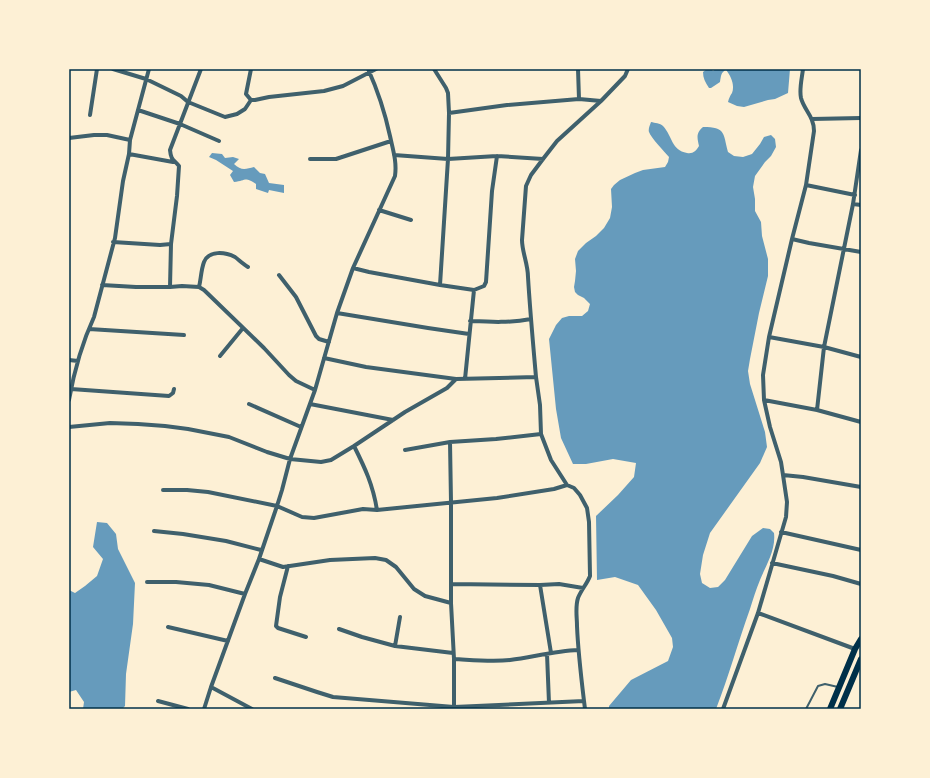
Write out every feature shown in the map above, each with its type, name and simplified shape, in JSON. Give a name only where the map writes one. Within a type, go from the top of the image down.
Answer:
[{"type":"main road","points":[[830,709],[855,649],[861,639]]},
{"type":"main road","points":[[840,709],[861,659]]},
{"type":"street","points":[[90,115],[97,69]]},
{"type":"street","points":[[113,69],[121,70],[146,79],[181,96],[188,102],[225,117],[237,114],[245,109],[251,100]]},
{"type":"street","points":[[69,400],[78,361],[88,329],[94,317],[113,242],[129,154],[130,140],[149,69]]},
{"type":"street","points":[[170,287],[171,244],[179,166],[174,162],[170,150],[201,69]]},
{"type":"street","points":[[251,69],[246,94],[251,100]]},
{"type":"street","points":[[251,100],[324,90],[342,86],[369,71],[376,69]]},
{"type":"street","points":[[434,69],[448,93],[449,113],[448,159],[440,285]]},
{"type":"street","points":[[578,69],[579,99]]},
{"type":"street","points":[[586,709],[578,650],[576,605],[578,597],[590,576],[589,522],[585,502],[574,488],[567,484],[551,460],[541,434],[540,405],[536,377],[528,276],[522,240],[526,186],[531,175],[557,142],[625,76],[628,69]]},
{"type":"street","points":[[723,709],[758,613],[787,509],[783,475],[764,400],[763,375],[769,337],[806,185],[814,131],[814,124],[801,98],[803,69]]},
{"type":"street","points":[[204,709],[244,594],[259,559],[277,506],[290,458],[315,390],[337,313],[353,268],[395,176],[396,167],[394,155],[384,111],[369,71]]},
{"type":"street","points":[[449,113],[507,105],[579,99],[601,100]]},
{"type":"street","points":[[138,110],[180,124],[218,141]]},
{"type":"street","points":[[812,119],[861,118]]},
{"type":"street","points":[[69,138],[107,135],[130,140]]},
{"type":"street","points":[[310,159],[336,159],[391,141]]},
{"type":"street","points":[[817,410],[824,347],[859,177],[861,150]]},
{"type":"street","points":[[129,154],[174,162]]},
{"type":"street","points":[[394,155],[448,159],[497,156],[543,159]]},
{"type":"street","points":[[353,268],[440,285],[474,290],[482,287],[486,282],[492,191],[497,156]]},
{"type":"street","points":[[806,185],[855,195]]},
{"type":"street","points":[[853,204],[861,205]]},
{"type":"street","points":[[379,210],[411,220]]},
{"type":"street","points":[[792,239],[861,252]]},
{"type":"street","points":[[113,242],[160,245],[171,244]]},
{"type":"street","points":[[199,287],[205,261],[212,254],[225,254],[235,258],[248,267]]},
{"type":"street","points":[[279,275],[296,297],[316,336],[319,339],[329,342]]},
{"type":"street","points":[[102,285],[136,287],[199,287],[204,290],[264,348],[289,375],[296,381],[315,390]]},
{"type":"street","points":[[465,379],[474,290]]},
{"type":"street","points":[[337,313],[469,334]]},
{"type":"street","points":[[470,321],[500,323],[531,319]]},
{"type":"street","points":[[220,356],[243,328]]},
{"type":"street","points":[[88,329],[184,335]]},
{"type":"street","points":[[769,337],[824,347],[861,357]]},
{"type":"street","points":[[324,358],[366,367],[456,379],[536,377]]},
{"type":"street","points":[[69,360],[78,361]]},
{"type":"street","points":[[69,427],[110,424],[138,424],[188,429],[229,437],[267,452],[290,458],[321,462],[331,460],[354,446],[405,412],[446,388],[456,379]]},
{"type":"street","points":[[71,389],[169,396],[173,393],[174,389]]},
{"type":"street","points":[[764,400],[817,410],[861,422]]},
{"type":"street","points":[[249,404],[301,427]]},
{"type":"street","points":[[310,404],[393,420]]},
{"type":"street","points":[[405,450],[450,442],[541,434]]},
{"type":"street","points":[[450,442],[452,502],[451,603],[454,660],[454,708]]},
{"type":"street","points":[[354,446],[368,474],[375,496],[377,510]]},
{"type":"street","points":[[783,475],[817,479],[861,487]]},
{"type":"street","points":[[163,490],[208,492],[277,506],[302,517],[314,518],[364,509],[377,510],[497,498],[554,489],[567,484]]},
{"type":"street","points":[[154,531],[226,540],[262,550]]},
{"type":"street","points":[[781,532],[861,550]]},
{"type":"street","points":[[259,559],[283,567],[330,560],[375,558],[386,560],[396,566],[414,589],[425,596],[451,603]]},
{"type":"street","points":[[772,563],[833,576],[861,584]]},
{"type":"street","points":[[288,566],[280,597],[276,626],[306,637]]},
{"type":"street","points":[[147,582],[176,582],[209,585],[244,594]]},
{"type":"street","points":[[451,584],[559,584],[583,588]]},
{"type":"street","points":[[540,585],[549,653],[549,703]]},
{"type":"street","points":[[758,613],[855,649]]},
{"type":"street","points":[[395,646],[400,617]]},
{"type":"street","points":[[168,627],[228,641]]},
{"type":"street","points":[[339,629],[395,646],[453,654]]},
{"type":"street","points":[[454,660],[508,660],[578,650]]},
{"type":"street","points":[[275,678],[333,697],[454,708],[584,701]]},
{"type":"street","points":[[211,687],[252,709]]},
{"type":"street","points":[[158,701],[188,709]]},
{"type":"lane","points":[[806,709],[818,686],[825,684],[839,687]]},
{"type":"water","points":[[707,69],[711,69],[713,71],[716,69],[790,69],[788,93],[775,99],[744,107],[737,106],[728,102],[732,93],[733,84],[726,70],[722,73],[720,82],[709,88],[704,80],[703,74],[703,72]]},
{"type":"water","points":[[651,122],[663,126],[675,146],[687,153],[694,152],[699,146],[698,135],[699,131],[703,127],[716,128],[720,130],[724,136],[728,152],[734,156],[743,157],[752,154],[764,137],[771,135],[775,139],[776,147],[771,156],[755,176],[753,187],[755,211],[761,222],[762,236],[768,259],[768,276],[748,371],[750,384],[765,432],[767,447],[760,463],[710,533],[703,555],[700,574],[702,583],[710,588],[718,587],[725,580],[752,536],[763,528],[770,529],[774,533],[774,545],[756,591],[716,709],[609,709],[609,706],[631,680],[668,661],[673,647],[672,638],[656,610],[638,585],[615,577],[597,580],[596,516],[634,477],[636,463],[613,459],[586,464],[573,464],[561,438],[556,409],[549,339],[556,325],[562,318],[569,316],[582,316],[588,311],[590,304],[575,292],[575,259],[578,251],[604,228],[610,218],[612,207],[611,189],[614,185],[620,180],[643,170],[665,167],[668,162],[669,157],[650,135],[649,128]]},
{"type":"water","points":[[212,153],[222,154],[225,158],[233,157],[239,159],[234,164],[241,169],[254,167],[260,173],[265,174],[269,183],[284,185],[284,193],[269,190],[268,193],[256,189],[256,184],[247,180],[234,182],[230,175],[233,171],[209,157]]},
{"type":"water","points":[[97,522],[107,523],[116,534],[118,549],[135,583],[133,624],[126,674],[125,706],[122,709],[83,709],[84,702],[76,690],[69,692],[69,590],[75,593],[97,576],[103,559],[93,547]]}]
